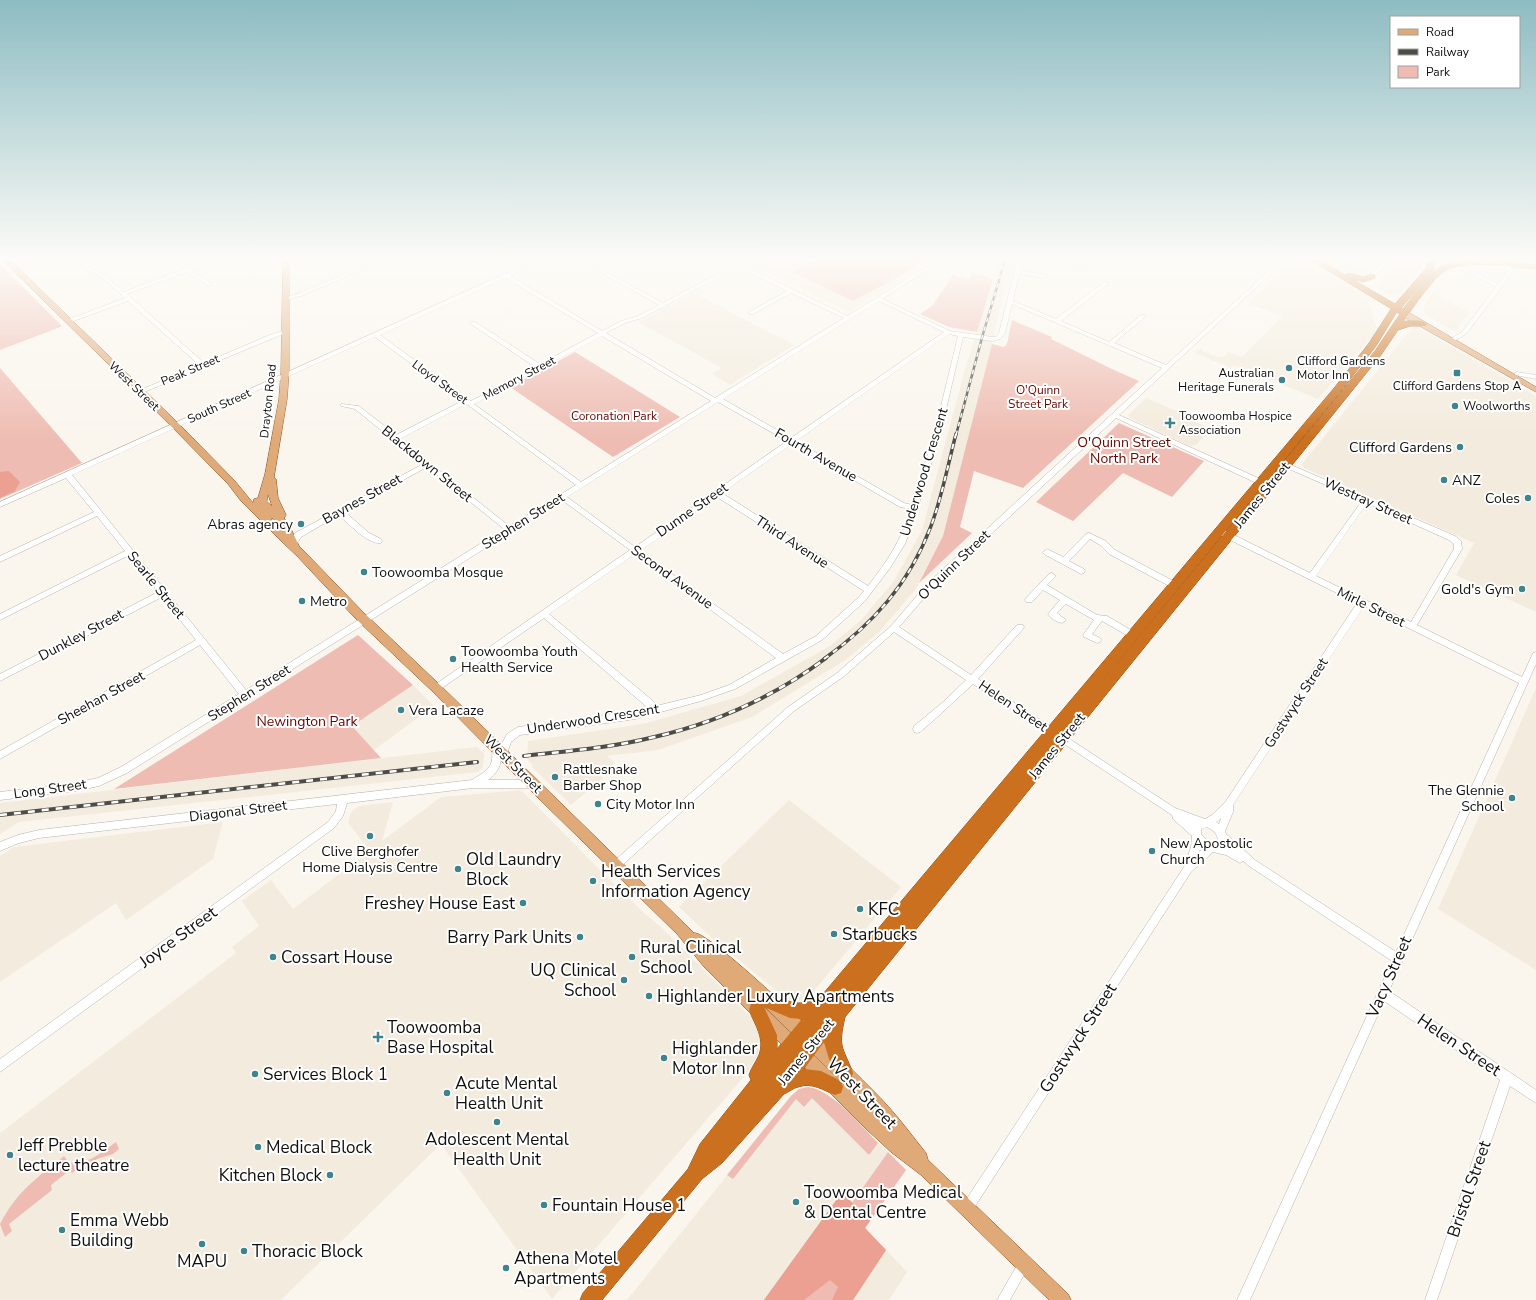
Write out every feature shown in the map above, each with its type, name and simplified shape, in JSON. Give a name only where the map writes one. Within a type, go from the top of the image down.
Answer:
[{"type":"highway","points":[[1384,318],[1385,324]]},
{"type":"highway","name":"James Street","points":[[590,1300],[696,1172],[706,1150],[742,1103],[831,997],[1057,735],[1265,484],[1360,362],[1390,318]]},
{"type":"highway","name":"James Street","points":[[1282,463],[1350,388],[1402,318]]},
{"type":"highway","points":[[1395,328],[1409,323],[1423,324]]},
{"type":"highway","name":"James Street","points":[[696,1172],[716,1158],[775,1091],[1057,735],[1133,635],[1174,585],[1224,534]]},
{"type":"highway","points":[[742,1103],[751,1084],[766,1062],[770,1052],[769,1034],[763,1006],[799,1012],[816,1007],[831,997]]},
{"type":"highway","points":[[839,1012],[833,1028],[832,1043],[836,1059],[845,1073]]},
{"type":"highway","points":[[775,1091],[790,1081],[805,1076],[821,1079],[835,1087]]},
{"type":"main road","name":"West Street","points":[[66,318],[231,482]]},
{"type":"main road","name":"Drayton Road","points":[[270,474],[283,398],[285,318]]},
{"type":"main road","points":[[1414,318],[1423,324],[1536,385]]},
{"type":"main road","points":[[1416,318],[1536,390]]},
{"type":"main road","points":[[270,474],[261,509],[262,512],[284,530]]},
{"type":"main road","points":[[270,474],[273,498],[281,513],[284,530]]},
{"type":"main road","points":[[231,482],[244,499],[284,530]]},
{"type":"main road","points":[[231,482],[253,499],[268,507],[284,530]]},
{"type":"main road","name":"West Street","points":[[284,530],[364,620],[436,688],[532,784],[682,929],[710,963],[763,1006],[809,1049],[845,1073],[881,1110],[927,1168]]},
{"type":"main road","name":"West Street","points":[[809,1049],[835,1087],[897,1146],[927,1168],[1062,1300]]},
{"type":"street","points":[[69,321],[78,318]]},
{"type":"street","points":[[149,318],[203,365]]},
{"type":"street","name":"South Street","points":[[0,505],[414,318]]},
{"type":"street","name":"Fourth Avenue","points":[[575,318],[902,505],[914,508]]},
{"type":"street","name":"Memory Street","points":[[396,438],[636,318]]},
{"type":"street","name":"Stephen Street","points":[[99,782],[124,770],[245,695],[847,318]]},
{"type":"street","points":[[918,318],[948,332],[992,339],[998,338],[1002,334],[1007,318]]},
{"type":"street","points":[[1049,318],[1167,368]]},
{"type":"street","points":[[1057,321],[1061,318]]},
{"type":"street","points":[[1111,343],[1141,318]]},
{"type":"street","name":"O'Quinn Street","points":[[616,865],[791,708],[840,675],[894,628],[935,581],[1117,416],[1221,318]]},
{"type":"street","points":[[1453,340],[1464,333],[1476,318]]},
{"type":"street","points":[[472,323],[540,367]]},
{"type":"street","name":"Peak Street","points":[[140,392],[272,336],[285,332]]},
{"type":"street","name":"Dunne Street","points":[[436,688],[948,332]]},
{"type":"street","name":"Lloyd Street","points":[[376,335],[581,485]]},
{"type":"street","name":"Underwood Crescent","points":[[499,751],[510,736],[521,730],[592,722],[635,715],[701,698],[732,687],[819,638],[862,599],[887,566],[901,544],[938,431],[961,335]]},
{"type":"street","points":[[1517,374],[1536,377]]},
{"type":"street","name":"Blackdown Street","points":[[343,405],[357,407],[509,530]]},
{"type":"street","points":[[1117,416],[1265,484]]},
{"type":"street","name":"Westray Street","points":[[1282,463],[1452,538],[1458,543],[1458,549],[1412,627]]},
{"type":"street","name":"Baynes Street","points":[[295,541],[340,512],[427,464]]},
{"type":"street","name":"Searle Street","points":[[68,475],[97,513],[245,695]]},
{"type":"street","name":"Third Avenue","points":[[716,493],[869,590]]},
{"type":"street","name":"Second Avenue","points":[[562,497],[782,658]]},
{"type":"street","points":[[1311,577],[1366,500]]},
{"type":"street","points":[[340,512],[366,535],[378,541]]},
{"type":"street","points":[[0,559],[97,513]]},
{"type":"street","name":"Mirle Street","points":[[1224,534],[1523,681]]},
{"type":"street","points":[[1064,562],[1089,536],[1103,543],[1112,552],[1174,585]]},
{"type":"street","points":[[0,617],[129,552]]},
{"type":"street","points":[[1047,552],[1081,571]]},
{"type":"street","points":[[1029,600],[1052,576]]},
{"type":"street","points":[[1042,586],[1096,618],[1104,618],[1133,635]]},
{"type":"street","name":"Dunkley Street","points":[[0,678],[162,593]]},
{"type":"street","points":[[1062,620],[1052,614],[1065,600]]},
{"type":"street","name":"Gostwyck Street","points":[[1205,823],[1215,818],[1229,804],[1362,602]]},
{"type":"street","points":[[544,614],[650,704],[654,710]]},
{"type":"street","points":[[1097,640],[1087,635],[1098,622],[1099,618]]},
{"type":"street","name":"Helen Street","points":[[894,628],[1172,811],[1196,835]]},
{"type":"street","points":[[917,729],[934,716],[972,679],[1020,628]]},
{"type":"street","name":"Sheehan Street","points":[[0,755],[201,641]]},
{"type":"street","name":"Vacy Street","points":[[1243,1300],[1536,654]]},
{"type":"street","name":"Diagonal Street","points":[[473,784],[490,775],[494,770],[499,751]]},
{"type":"street","name":"Long Street","points":[[0,796],[75,787],[99,782]]},
{"type":"street","name":"Diagonal Street","points":[[2,846],[22,838],[40,834],[343,798],[473,784],[532,784]]},
{"type":"street","name":"Joyce Street","points":[[0,1066],[331,825],[340,813],[343,798]]},
{"type":"street","name":"Gostwyck Street","points":[[1222,835],[1229,804]]},
{"type":"street","name":"Helen Street","points":[[1172,811],[1205,823]]},
{"type":"street","points":[[1252,863],[1222,835],[1216,827],[1205,823],[1197,826],[1196,835],[1202,844],[1228,851],[1252,863],[1397,958]]},
{"type":"street","name":"Gostwyck Street","points":[[968,1207],[1188,869],[1196,847],[1196,835]]},
{"type":"street","points":[[1213,848],[1222,844],[1222,835]]},
{"type":"street","name":"Gostwyck Street","points":[[1188,869],[1213,848]]},
{"type":"street","name":"Helen Street","points":[[1382,993],[1536,1097]]},
{"type":"street","name":"Bristol Street","points":[[1431,1300],[1507,1077]]},
{"type":"street","points":[[1003,1300],[1024,1264]]},
{"type":"shaded area","points":[[646,318],[741,318],[794,345],[730,385],[712,374],[722,368],[638,322]]},
{"type":"shaded area","points":[[981,318],[998,318],[943,536],[915,590],[879,632],[847,659],[752,717],[658,750],[607,756],[615,763],[600,775],[603,778],[571,805],[533,768],[532,764],[527,759],[528,741],[643,724],[741,696],[830,646],[862,619],[894,581],[922,530],[967,362]]},
{"type":"shaded area","points":[[1280,318],[1374,318],[1377,329],[1372,337],[1318,399],[1234,365],[1231,368],[1195,353],[1201,348],[1204,352],[1218,357],[1224,357],[1229,352],[1242,357]]},
{"type":"shaded area","points":[[1431,318],[1466,318],[1455,332]]},
{"type":"shaded area","points":[[1417,327],[1536,396],[1536,612],[1456,575],[1474,543],[1304,468],[1302,464],[1412,328]]},
{"type":"shaded area","name":"Toowoomba Hospice Association","points":[[1146,398],[1184,414],[1183,416],[1211,429],[1196,445],[1190,446],[1130,418],[1128,415]]},
{"type":"shaded area","points":[[9,471],[20,482],[15,491],[0,498],[0,472]]},
{"type":"shaded area","points":[[413,685],[434,706],[374,750],[352,726]]},
{"type":"shaded area","name":"The Glennie School","points":[[1536,688],[1536,970],[1438,909]]},
{"type":"shaded area","points":[[477,747],[484,754],[483,767],[478,772],[19,822],[0,834],[0,803]]},
{"type":"shaded area","name":"Toowoomba Base Hospital","points":[[521,790],[605,875],[645,914],[661,927],[753,1019],[761,1035],[758,1054],[748,1072],[552,1299],[441,1144],[281,1300],[0,1300],[0,1133],[236,953],[232,947],[259,926],[242,901],[271,880],[293,909],[370,851],[348,823],[351,812],[359,806],[393,802],[382,841],[441,797]]},
{"type":"shaded area","points":[[789,800],[901,887],[808,998],[796,1002],[785,998],[710,936],[679,907]]},
{"type":"shaded area","points":[[223,822],[213,859],[126,920],[116,903],[0,982],[0,856],[14,847]]},
{"type":"shaded area","points":[[808,1087],[819,1090],[838,1103],[888,1152],[852,1203],[841,1192],[764,1300],[627,1300],[791,1096],[799,1089]]},
{"type":"shaded area","points":[[842,1192],[870,1221],[865,1228],[886,1250],[853,1300],[832,1300],[838,1287],[830,1280],[804,1300],[764,1300]]},
{"type":"shaded area","points":[[886,1250],[907,1272],[889,1300],[853,1300]]},
{"type":"green space","points":[[0,318],[54,318],[63,326],[0,350]]},
{"type":"green space","points":[[928,318],[981,318],[977,332],[949,327]]},
{"type":"green space","name":"O'Quinn Street Park","points":[[1012,320],[1052,337],[1051,339],[1139,381],[1023,488],[974,471],[960,527],[972,533],[919,583],[943,536],[992,344],[1004,347],[1007,344]]},
{"type":"green space","name":"Coronation Park","points":[[575,352],[680,417],[613,457],[510,387]]},
{"type":"green space","points":[[0,368],[82,463],[0,499]]},
{"type":"green space","name":"O'Quinn Street North Park","points":[[1119,423],[1204,461],[1172,497],[1123,473],[1073,521],[1036,502]]},
{"type":"green space","name":"Newington Park","points":[[358,635],[413,685],[352,726],[381,758],[114,789]]},
{"type":"green space","points":[[808,1087],[818,1090],[837,1101],[878,1143],[869,1155],[812,1098],[804,1107],[796,1099],[733,1179],[727,1175],[791,1096],[799,1089]]},
{"type":"green space","points":[[116,1142],[119,1149],[113,1154],[97,1159],[82,1172],[80,1167],[72,1173],[70,1170],[51,1185],[52,1190],[9,1224],[12,1231],[5,1237],[0,1224],[14,1202],[36,1179],[64,1156],[69,1161],[75,1163],[90,1160]]},
{"type":"green space","points":[[888,1152],[906,1170],[865,1228],[886,1250],[853,1300],[764,1300],[842,1192],[852,1203]]},
{"type":"railway","points":[[956,435],[988,318]]},
{"type":"railway","points":[[824,659],[859,631],[874,616],[901,584],[912,566],[922,547],[935,515],[956,434]]},
{"type":"railway","points":[[524,756],[619,744],[650,738],[697,725],[720,717],[764,697],[806,672],[826,658]]},
{"type":"railway","points":[[0,815],[477,762]]},
{"type":"place","name":"Clifford Gardens Motor Inn","points":[[1289,368]]},
{"type":"place","name":"Clifford Gardens Stop A","points":[[1457,373]]},
{"type":"place","name":"Australian Heritage Funerals","points":[[1282,380]]},
{"type":"place","name":"Woolworths","points":[[1455,406]]},
{"type":"place","name":"Toowoomba Hospice Association","points":[[1170,423]]},
{"type":"place","name":"Clifford Gardens","points":[[1460,447]]},
{"type":"place","name":"ANZ","points":[[1444,480]]},
{"type":"place","name":"Coles","points":[[1528,498]]},
{"type":"place","name":"Abras agency","points":[[301,524]]},
{"type":"place","name":"Toowoomba Mosque","points":[[364,572]]},
{"type":"place","name":"Gold's Gym","points":[[1522,589]]},
{"type":"place","name":"Metro","points":[[302,601]]},
{"type":"place","name":"Toowoomba Youth Health Service","points":[[453,659]]},
{"type":"place","name":"Vera Lacaze","points":[[401,710]]},
{"type":"place","name":"Rattlesnake Barber Shop","points":[[555,777]]},
{"type":"place","name":"The Glennie School","points":[[1512,798]]},
{"type":"place","name":"City Motor Inn","points":[[598,804]]},
{"type":"place","name":"Clive Berghofer Home Dialysis Centre","points":[[370,836]]},
{"type":"place","name":"New Apostolic Church","points":[[1152,851]]},
{"type":"place","name":"Old Laundry Block","points":[[458,869]]},
{"type":"place","name":"Health Services Information Agency","points":[[593,881]]},
{"type":"place","name":"Freshey House East","points":[[523,903]]},
{"type":"place","name":"KFC","points":[[860,909]]},
{"type":"place","name":"Starbucks","points":[[834,934]]},
{"type":"place","name":"Barry Park Units","points":[[580,937]]},
{"type":"place","name":"Cossart House","points":[[273,957]]},
{"type":"place","name":"Rural Clinical School","points":[[632,957]]},
{"type":"place","name":"UQ Clinical School","points":[[624,980]]},
{"type":"place","name":"Highlander Luxury Apartments","points":[[649,996]]},
{"type":"place","name":"Toowoomba Base Hospital","points":[[378,1037]]},
{"type":"place","name":"Highlander Motor Inn","points":[[664,1058]]},
{"type":"place","name":"Services Block 1","points":[[255,1074]]},
{"type":"place","name":"Acute Mental Health Unit","points":[[447,1093]]},
{"type":"place","name":"Adolescent Mental Health Unit","points":[[497,1122]]},
{"type":"place","name":"Medical Block","points":[[258,1147]]},
{"type":"place","name":"Jeff Prebble lecture theatre","points":[[10,1155]]},
{"type":"place","name":"Kitchen Block","points":[[330,1175]]},
{"type":"place","name":"Toowoomba Medical & Dental Centre","points":[[796,1202]]},
{"type":"place","name":"Fountain House 1","points":[[544,1205]]},
{"type":"place","name":"Emma Webb Building","points":[[62,1230]]},
{"type":"place","name":"MAPU","points":[[202,1244]]},
{"type":"place","name":"Thoracic Block","points":[[244,1251]]},
{"type":"place","name":"Athena Motel Apartments","points":[[506,1268]]}]
